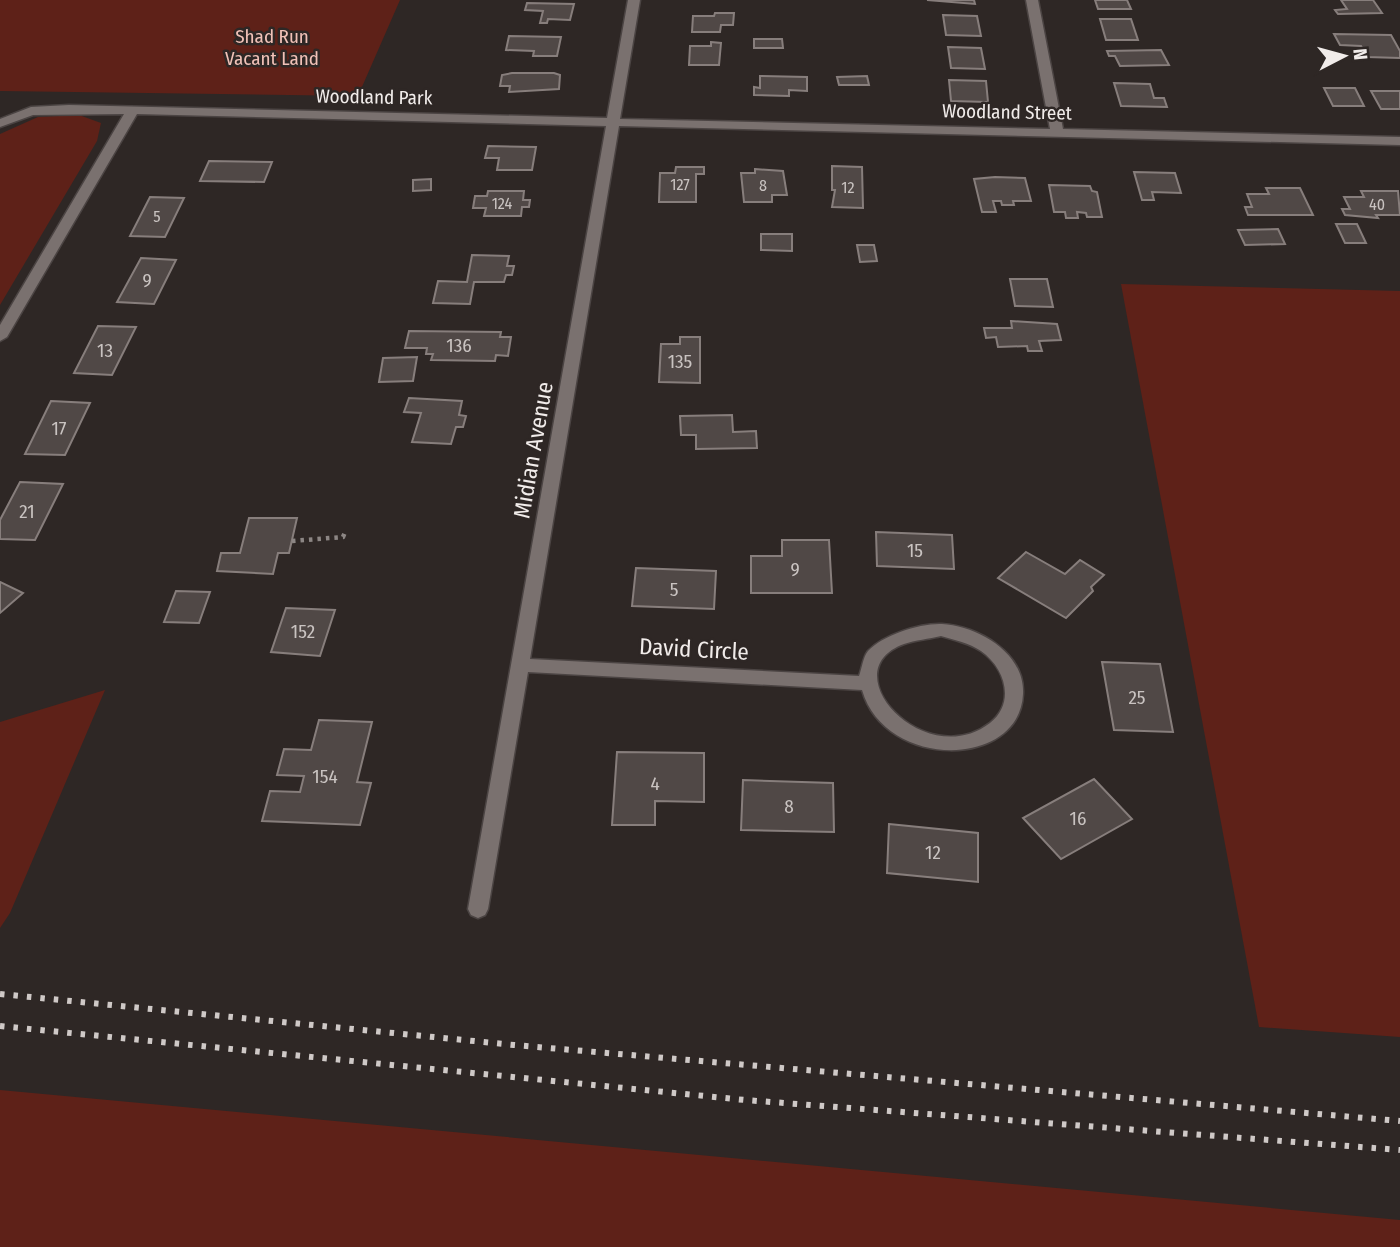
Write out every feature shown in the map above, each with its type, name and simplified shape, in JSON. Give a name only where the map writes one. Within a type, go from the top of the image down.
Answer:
[{"type":"street","name":"Midian Avenue","points":[[478,909],[634,0]]},
{"type":"street","points":[[1032,0],[1057,132]]},
{"type":"street","name":"Woodland Park","points":[[0,122],[32,111],[133,110],[614,121]]},
{"type":"street","points":[[0,337],[133,110]]},
{"type":"street","name":"Woodland Street","points":[[614,121],[1400,141]]},
{"type":"street","points":[[918,631],[941,631],[965,635],[986,645],[1003,660],[1013,677],[1016,695],[1011,713],[998,729],[978,739],[940,743],[904,733],[884,719],[871,702],[866,683],[869,665],[880,650],[897,638],[918,631]]},
{"type":"street","name":"David Circle","points":[[519,664],[866,683]]},
{"type":"path","points":[[292,541],[343,537],[346,530]]},
{"type":"green space","name":"Shad Run Vacant Land","points":[[0,0],[400,0],[358,96],[0,91]]},
{"type":"green space","points":[[79,115],[101,123],[97,141],[0,305],[0,134],[38,117]]},
{"type":"green space","points":[[1121,284],[1400,291],[1400,1037],[1259,1027]]},
{"type":"green space","points":[[105,690],[10,913],[0,928],[0,722]]},
{"type":"green space","points":[[0,1090],[1400,1220],[1400,1247],[0,1247]]},
{"type":"building","points":[[927,0],[974,0],[975,4]]},
{"type":"building","points":[[1095,0],[1127,0],[1131,9],[1098,9]]},
{"type":"building","points":[[1341,0],[1373,0],[1382,13],[1338,14],[1335,10],[1347,9]]},
{"type":"building","points":[[527,3],[574,4],[570,20],[548,19],[547,23],[540,23],[543,11],[525,10]]},
{"type":"building","points":[[715,13],[734,13],[733,25],[721,25],[720,32],[692,32],[693,16],[714,16]]},
{"type":"building","points":[[943,15],[977,16],[981,36],[946,35]]},
{"type":"building","points":[[1100,19],[1131,19],[1138,40],[1106,40]]},
{"type":"building","points":[[1334,34],[1391,35],[1400,51],[1400,58],[1367,57],[1361,46],[1340,45]]},
{"type":"building","points":[[509,36],[561,37],[557,56],[533,56],[534,51],[506,50]]},
{"type":"building","points":[[754,39],[782,39],[783,48],[754,48]]},
{"type":"building","points":[[711,42],[721,43],[719,65],[689,65],[690,46],[711,46]]},
{"type":"building","points":[[948,47],[981,48],[985,69],[951,68]]},
{"type":"building","points":[[1161,50],[1169,65],[1120,66],[1115,56],[1109,56],[1107,51]]},
{"type":"building","points":[[502,75],[560,75],[559,89],[509,92],[510,86],[500,86]]},
{"type":"building","points":[[760,76],[807,77],[807,91],[789,90],[789,96],[754,95],[754,87],[760,88]]},
{"type":"building","points":[[867,76],[869,85],[839,85],[837,77]]},
{"type":"building","points":[[949,80],[986,81],[988,102],[951,101]]},
{"type":"building","points":[[1114,83],[1150,84],[1154,98],[1164,98],[1167,107],[1121,106]]},
{"type":"building","points":[[1324,88],[1355,88],[1364,106],[1333,106]]},
{"type":"building","points":[[1371,91],[1400,91],[1400,109],[1381,109]]},
{"type":"building","points":[[488,146],[536,147],[532,170],[497,170],[499,158],[485,158]]},
{"type":"building","points":[[209,161],[272,162],[264,182],[200,181]]},
{"type":"building","points":[[832,166],[862,167],[863,208],[832,207],[835,190],[832,190]]},
{"type":"building","points":[[676,167],[704,167],[704,174],[696,174],[696,202],[659,202],[660,173],[675,173]]},
{"type":"building","points":[[755,169],[783,171],[787,195],[772,195],[772,202],[744,202],[741,173],[755,173]]},
{"type":"building","points":[[1134,172],[1175,173],[1181,193],[1152,192],[1154,200],[1142,200]]},
{"type":"building","points":[[1025,178],[1031,201],[1013,201],[1014,205],[1002,205],[1001,201],[993,201],[996,212],[982,212],[974,179]]},
{"type":"building","points":[[431,179],[431,190],[413,191],[413,180]]},
{"type":"building","points":[[1049,185],[1090,186],[1092,191],[1097,192],[1102,217],[1087,217],[1086,213],[1077,212],[1078,218],[1066,218],[1065,212],[1054,212]]},
{"type":"building","points":[[1266,188],[1300,188],[1313,215],[1248,215],[1245,207],[1252,207],[1247,194],[1269,194]]},
{"type":"building","points":[[488,191],[524,191],[523,200],[530,200],[529,207],[522,207],[521,216],[484,216],[486,208],[473,208],[475,196],[487,196]]},
{"type":"building","points":[[1361,191],[1398,191],[1400,215],[1376,215],[1378,218],[1345,215],[1342,209],[1350,209],[1344,197],[1364,197]]},
{"type":"building","points":[[150,197],[184,198],[165,237],[130,236]]},
{"type":"building","points":[[1336,224],[1357,224],[1366,243],[1345,243]]},
{"type":"building","points":[[1278,229],[1285,244],[1245,245],[1238,230]]},
{"type":"building","points":[[761,234],[792,234],[792,251],[761,250]]},
{"type":"building","points":[[857,245],[874,245],[877,261],[860,262]]},
{"type":"building","points":[[472,255],[509,256],[507,266],[514,266],[512,275],[506,275],[504,282],[474,282],[470,304],[433,303],[438,281],[467,282]]},
{"type":"building","points":[[141,258],[176,260],[154,304],[117,302]]},
{"type":"building","points":[[1010,279],[1047,279],[1053,307],[1015,306]]},
{"type":"building","points":[[1011,321],[1057,324],[1061,340],[1039,341],[1042,351],[1028,351],[1027,346],[998,347],[996,337],[986,338],[984,328],[1012,328]]},
{"type":"building","points":[[98,326],[136,327],[112,375],[74,373]]},
{"type":"building","points":[[409,331],[501,332],[500,337],[511,337],[508,356],[496,355],[495,361],[431,360],[433,354],[426,354],[427,348],[405,348]]},
{"type":"building","points":[[680,337],[700,337],[700,383],[659,382],[661,344],[680,344]]},
{"type":"building","points":[[417,357],[413,381],[379,382],[383,358]]},
{"type":"building","points":[[409,398],[462,401],[459,415],[466,416],[463,427],[456,427],[451,444],[412,442],[421,413],[404,412]]},
{"type":"building","points":[[51,401],[90,403],[65,455],[25,454]]},
{"type":"building","points":[[732,415],[733,432],[756,431],[757,448],[696,449],[696,435],[681,435],[680,416]]},
{"type":"building","points":[[20,482],[63,484],[35,540],[0,539],[0,520]]},
{"type":"building","points":[[249,518],[297,518],[289,553],[278,553],[273,574],[217,571],[221,553],[240,553]]},
{"type":"building","points":[[876,532],[952,535],[954,569],[877,566]]},
{"type":"building","points":[[782,540],[829,540],[832,593],[751,593],[751,556],[782,556]]},
{"type":"building","points":[[1026,552],[1065,574],[1080,560],[1104,575],[1091,587],[1093,591],[1066,618],[998,578]]},
{"type":"building","points":[[636,568],[716,571],[714,609],[632,606]]},
{"type":"building","points":[[0,582],[23,593],[0,613]]},
{"type":"building","points":[[176,591],[210,592],[199,623],[164,622]]},
{"type":"building","points":[[286,608],[335,610],[320,656],[271,652]]},
{"type":"building","points":[[1102,662],[1160,664],[1173,732],[1114,730]]},
{"type":"building","points":[[319,720],[372,722],[357,782],[371,783],[360,825],[262,821],[270,791],[300,792],[304,776],[277,775],[284,749],[311,750]]},
{"type":"building","points":[[617,752],[704,753],[704,802],[655,801],[655,825],[612,825]]},
{"type":"building","points":[[1094,779],[1132,819],[1061,859],[1023,818]]},
{"type":"building","points":[[743,780],[833,783],[834,832],[741,830]]},
{"type":"building","points":[[889,824],[978,833],[978,882],[887,873]]},
{"type":"railway","points":[[0,994],[514,1045],[1400,1121]]},
{"type":"railway","points":[[0,1026],[745,1100],[1400,1150]]}]
